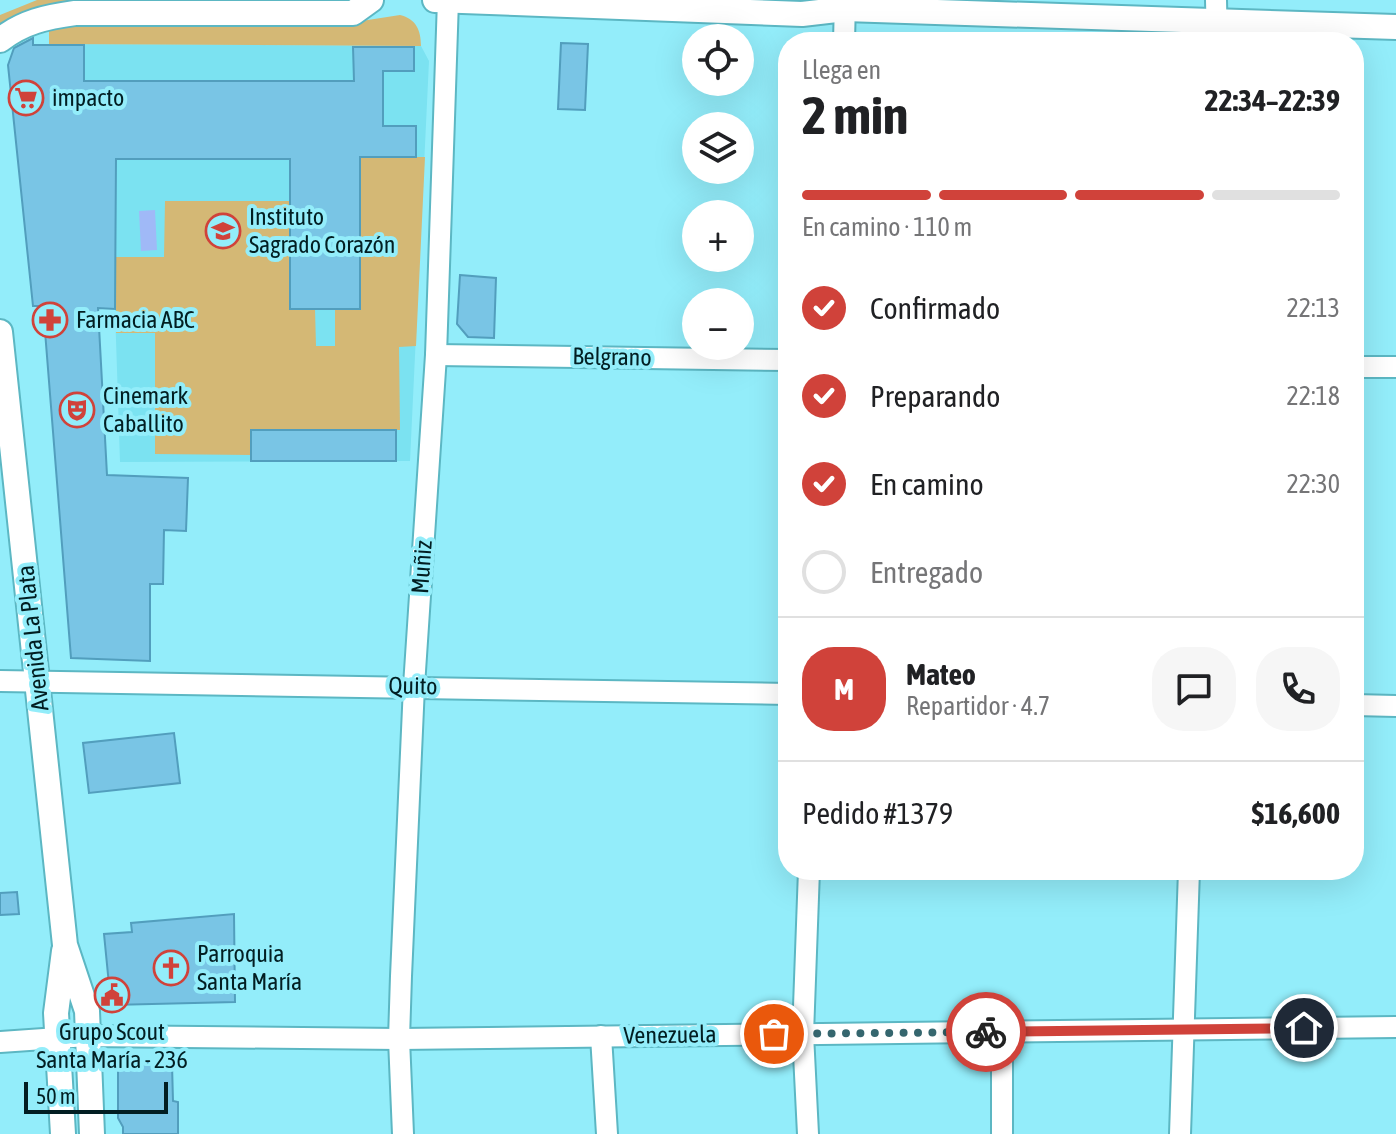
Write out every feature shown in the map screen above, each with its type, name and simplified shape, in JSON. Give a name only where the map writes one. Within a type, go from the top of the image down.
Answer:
[{"type":"main road","points":[[191,0],[215,12]]},
{"type":"main road","points":[[0,40],[18,26],[51,16],[75,13],[353,13],[371,0]]},
{"type":"main road","points":[[435,0],[802,14],[845,5],[1396,27]]},
{"type":"main road","name":"Avenida La Plata","points":[[0,332],[65,945],[87,1011],[92,1134]]},
{"type":"main road","name":"Avenida La Plata","points":[[63,1134],[56,1013],[65,945]]},
{"type":"street","name":"Muñiz","points":[[403,1134],[399,1039],[414,686],[436,355],[448,0]]},
{"type":"street","points":[[844,32],[845,5]]},
{"type":"street","name":"Belgrano","points":[[436,355],[778,360]]},
{"type":"street","points":[[1364,367],[1396,367]]},
{"type":"street","name":"Quito","points":[[0,681],[778,694]]},
{"type":"street","points":[[1364,705],[1396,706]]},
{"type":"street","points":[[808,1134],[803,1034],[809,880]]},
{"type":"street","points":[[1180,1134],[1189,880]]},
{"type":"street","name":"Venezuela","points":[[0,1042],[87,1036],[399,1039],[1396,1027]]},
{"type":"street","points":[[1002,1031],[1002,1134]]},
{"type":"street","points":[[601,1036],[607,1134]]},
{"type":"shaded area","points":[[37,0],[168,0],[173,5],[0,29],[0,15]]},
{"type":"shaded area","points":[[400,15],[416,26],[421,46],[49,44],[49,22],[355,22]]},
{"type":"shaded area","name":"Instituto Sagrado Corazón","points":[[57,44],[421,46],[429,61],[410,461],[120,462],[115,309],[98,308],[60,153]]},
{"type":"shaded area","points":[[360,144],[377,157],[425,157],[416,346],[399,347],[400,430],[251,430],[251,455],[155,454],[155,333],[116,333],[116,257],[164,257],[165,201],[289,201],[290,309],[315,309],[316,346],[335,346],[335,309],[360,309]]},
{"type":"shaded area","points":[[155,210],[157,250],[141,251],[139,211]]},
{"type":"building","points":[[33,38],[33,45],[84,45],[84,81],[354,81],[353,47],[414,47],[414,71],[383,71],[383,126],[416,126],[416,157],[360,157],[360,309],[290,309],[290,159],[116,159],[115,309],[98,308],[107,475],[188,478],[186,531],[164,530],[163,584],[150,584],[150,661],[71,658],[43,306],[33,306],[8,65],[14,48]]},
{"type":"building","points":[[561,43],[588,44],[585,110],[558,109]]},
{"type":"building","points":[[460,275],[496,278],[494,338],[468,337],[457,324]]},
{"type":"building","points":[[251,430],[396,430],[396,461],[251,461]]},
{"type":"building","points":[[174,733],[180,783],[89,793],[83,743]]},
{"type":"building","points":[[17,892],[19,914],[0,915],[0,893]]},
{"type":"building","name":"Parroquia Santa María","points":[[234,914],[235,1002],[111,1005],[104,934],[132,932],[131,923]]},
{"type":"building","points":[[118,1062],[172,1064],[173,1101],[178,1102],[178,1134],[123,1134],[118,1118]]},
{"type":"way so far","points":[[774,1034],[986,1032]]},
{"type":"place","name":"impacto","points":[[26,98]]},
{"type":"place","name":"Instituto Sagrado Corazón","points":[[223,231]]},
{"type":"place","name":"Farmacia ABC","points":[[50,320]]},
{"type":"place","name":"Cinemark Caballito","points":[[77,410]]},
{"type":"place","name":"Parroquia Santa María","points":[[171,968]]},
{"type":"place","name":"Grupo Scout Santa María - 236","points":[[112,995]]},
{"type":"route","points":[[986,1032],[1304,1028]]}]
